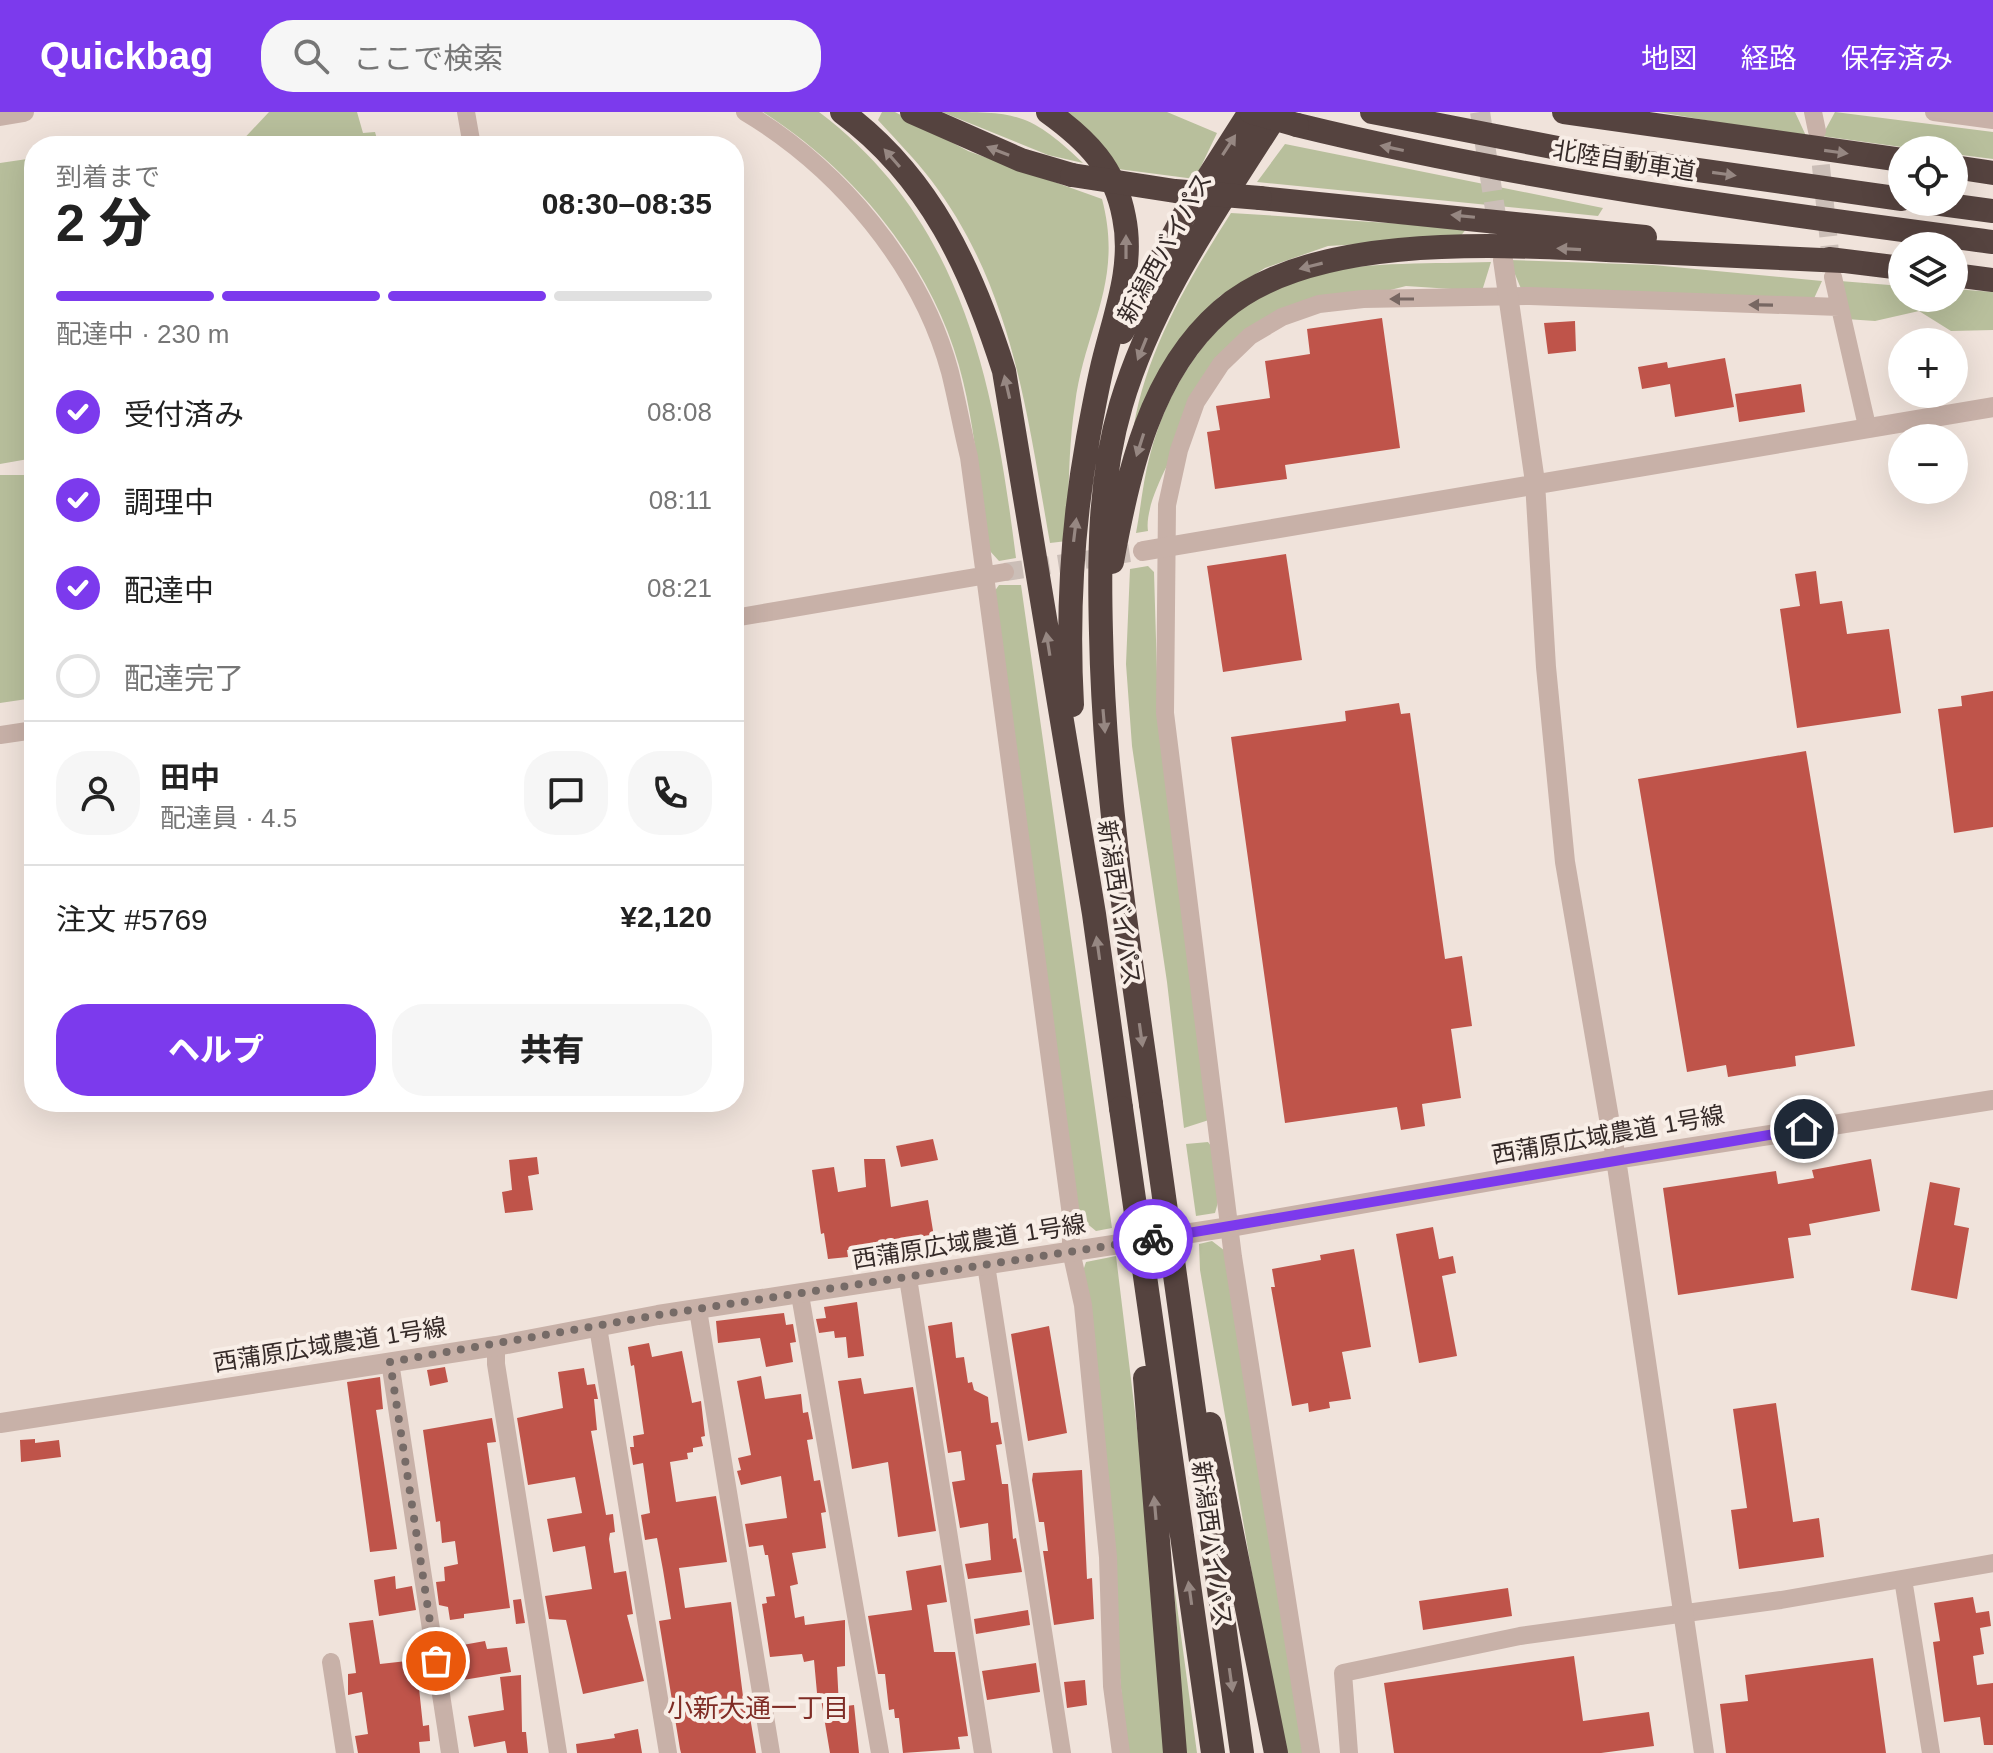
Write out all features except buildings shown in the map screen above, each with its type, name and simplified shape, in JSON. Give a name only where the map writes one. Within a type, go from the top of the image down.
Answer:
[{"type":"highway","name":"新潟西バイパス","points":[[842,112],[882,147],[935,213],[977,290],[1013,411],[1094,914],[1213,1753]]},
{"type":"highway","points":[[912,112],[975,142],[1072,175],[1175,191],[1487,219],[1838,269]]},
{"type":"highway","points":[[1048,112],[1092,147],[1108,167],[1125,220],[1125,278],[1101,370],[1073,545],[1070,655],[1075,752],[1094,914]]},
{"type":"highway","points":[[1088,441],[1115,349],[1133,309],[1183,217],[1250,112]]},
{"type":"highway","name":"北陸自動車道","points":[[1250,112],[1288,118],[1391,148],[1598,187],[1993,242]]},
{"type":"highway","name":"北陸自動車道","points":[[1372,112],[1599,156],[1888,197]]},
{"type":"highway","points":[[1564,112],[1888,158]]},
{"type":"highway","name":"新潟西バイパス","points":[[1242,1753],[1167,1222],[1112,801],[1101,643],[1101,512],[1109,455],[1122,404],[1159,307],[1288,118]]},
{"type":"highway","points":[[1968,169],[1993,173]]},
{"type":"highway","points":[[1968,208],[1993,211]]},
{"type":"highway","points":[[1101,643],[1120,515],[1131,472],[1159,395],[1197,336],[1246,292],[1274,277],[1341,259],[1456,247],[1524,247],[1838,269],[1888,268]]},
{"type":"highway","points":[[1968,277],[1993,280]]},
{"type":"highway","points":[[1121,1108],[1175,1753]]},
{"type":"highway","points":[[1167,1222],[1241,1566],[1276,1753]]},
{"type":"street","points":[[0,116],[24,112]]},
{"type":"street","points":[[466,112],[470,136]]},
{"type":"street","points":[[745,112],[812,161],[858,207],[893,251],[923,305],[949,370],[965,442],[1071,1215],[1071,1251],[1083,1305],[1103,1509],[1112,1686],[1121,1753]]},
{"type":"street","points":[[1813,112],[1817,131]]},
{"type":"street","points":[[1934,112],[1993,120]]},
{"type":"street","points":[[1503,260],[1535,482],[1546,667],[1565,862],[1616,1159],[1704,1753]]},
{"type":"street","points":[[1838,269],[1839,307],[1867,426]]},
{"type":"street","points":[[1311,1753],[1230,1227],[1165,713],[1153,550],[1179,450],[1196,402],[1221,364],[1250,336],[1282,317],[1319,304],[1363,299],[1530,296],[1839,307]]},
{"type":"street","points":[[1153,550],[1535,482],[1993,407]]},
{"type":"street","points":[[744,616],[1005,572]]},
{"type":"street","points":[[0,735],[24,731]]},
{"type":"street","name":"西蒲原広域農道 1号線","points":[[0,1423],[496,1346],[698,1310],[1230,1227],[1616,1159],[1993,1100]]},
{"type":"street","points":[[986,1265],[1062,1753]]},
{"type":"street","points":[[908,1278],[983,1753]]},
{"type":"street","points":[[800,1295],[880,1753]]},
{"type":"street","points":[[698,1310],[771,1753]]},
{"type":"street","points":[[598,1327],[668,1753]]},
{"type":"street","points":[[496,1346],[496,1364],[558,1753]]},
{"type":"street","points":[[390,1362],[450,1753]]},
{"type":"street","points":[[1349,1753],[1343,1673],[1520,1636],[1993,1563]]},
{"type":"street","points":[[1903,1579],[1931,1753]]},
{"type":"street","points":[[331,1662],[345,1753]]},
{"type":"green space","points":[[269,112],[357,112],[363,133],[375,132],[376,136],[246,136]]},
{"type":"green space","points":[[763,112],[819,112],[869,156],[909,204],[940,257],[964,312],[983,371],[997,432],[1016,558],[999,561],[989,550],[975,443],[963,381],[951,340],[913,263],[861,194],[798,136]]},
{"type":"green space","points":[[882,112],[895,112],[968,151],[1102,199],[1108,228],[1106,280],[1075,404],[1067,541],[1050,543],[1013,354],[981,264],[959,221],[931,180],[878,120]]},
{"type":"green space","points":[[942,112],[988,113],[1020,118],[1049,134],[1083,163],[1048,155]]},
{"type":"green space","points":[[1061,112],[1167,112],[1217,133],[1195,179],[1118,169]]},
{"type":"green space","points":[[1659,112],[1795,112],[1807,138]]},
{"type":"green space","points":[[1835,112],[1993,132],[1993,159],[1968,156],[1968,136],[1888,136],[1888,145],[1822,136]]},
{"type":"green space","points":[[1285,144],[1603,208],[1598,216],[1257,182]]},
{"type":"green space","points":[[24,159],[24,460],[0,464],[0,163]]},
{"type":"green space","points":[[1231,213],[1467,228],[1459,238],[1328,246],[1265,268],[1220,296],[1187,330],[1132,439],[1137,409],[1156,350],[1183,293]]},
{"type":"green space","points":[[1509,260],[1653,265],[1822,281],[1811,305],[1522,291]]},
{"type":"green space","points":[[1491,262],[1482,291],[1406,286],[1256,324],[1172,456],[1158,485],[1148,531],[1136,533],[1150,455],[1160,424],[1189,367],[1230,318],[1255,299],[1283,284],[1314,274],[1402,264]]},
{"type":"green space","points":[[1840,281],[1888,285],[1888,312],[1915,312],[1875,321],[1846,319]]},
{"type":"green space","points":[[1968,290],[1993,292],[1993,330],[1946,328],[1921,312],[1968,312]]},
{"type":"green space","points":[[0,475],[24,475],[24,699],[0,703]]},
{"type":"green space","points":[[1148,566],[1154,572],[1158,707],[1212,1119],[1184,1128],[1167,982],[1132,746],[1126,664],[1130,569]]},
{"type":"green space","points":[[999,585],[1021,585],[1112,1228],[1096,1231],[1079,1217],[994,592]]},
{"type":"green space","points":[[1208,1142],[1219,1167],[1219,1195],[1215,1213],[1196,1216],[1186,1144]]},
{"type":"green space","points":[[1212,1241],[1225,1251],[1303,1753],[1287,1753],[1254,1585],[1200,1270],[1199,1244]]},
{"type":"green space","points":[[1116,1256],[1144,1486],[1166,1753],[1129,1753],[1122,1699],[1082,1274],[1086,1262]]},
{"type":"green space","points":[[1174,1584],[1197,1753],[1184,1753]]},
{"type":"tunnel","points":[[1480,112],[1499,235]]},
{"type":"tunnel","points":[[1818,138],[1832,271]]},
{"type":"tunnel","points":[[1005,572],[1143,551]]},
{"type":"way so far","points":[[436,1661],[390,1362],[496,1346],[658,1315],[1153,1239]]},
{"type":"district","name":"小新大通一丁目","points":[[758,1708]]},
{"type":"route","points":[[1153,1239],[1804,1129]]}]
